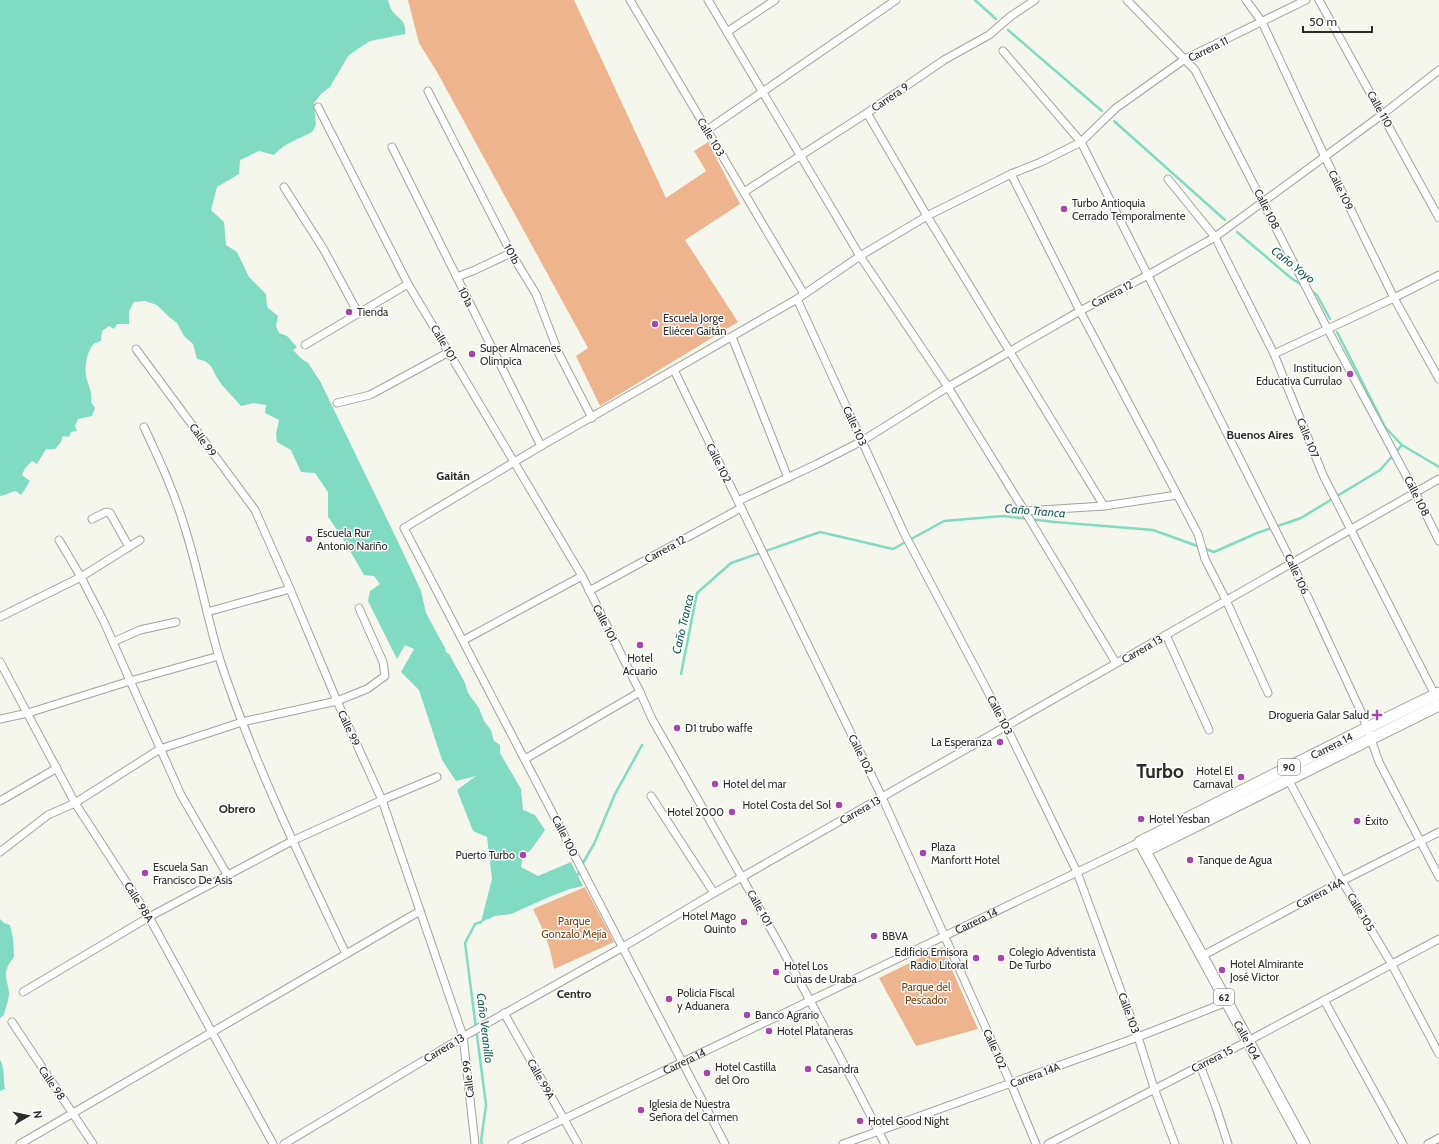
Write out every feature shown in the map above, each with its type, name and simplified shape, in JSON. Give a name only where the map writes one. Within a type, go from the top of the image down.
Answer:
[{"type":"main road","name":"Carrera 14","points":[[1286,775],[1367,728],[1438,699]]},
{"type":"main road","name":"Carrera 14","points":[[1142,846],[1286,775],[1371,738],[1438,699]]},
{"type":"main road","name":"Calle 104","points":[[1142,846],[1304,1144]]},
{"type":"street","name":"Calle 103","points":[[630,0],[804,294]]},
{"type":"street","points":[[708,0],[860,256],[948,387],[1116,663]]},
{"type":"street","points":[[727,32],[775,0]]},
{"type":"street","points":[[707,130],[896,0]]},
{"type":"street","name":"Carrera 9","points":[[744,192],[867,113],[944,60],[990,35],[1011,16],[1035,0]]},
{"type":"street","name":"Calle 108","points":[[1127,0],[1195,70],[1327,328],[1393,450],[1439,541]]},
{"type":"street","name":"Calle 109","points":[[1246,0],[1262,22],[1325,157],[1394,298],[1439,380]]},
{"type":"street","name":"Carrera 11","points":[[404,528],[541,446],[797,300],[860,256],[927,216],[1011,174],[1041,162],[1081,142],[1116,108],[1185,59],[1306,0]]},
{"type":"street","name":"Calle 110","points":[[1320,0],[1439,218]]},
{"type":"street","name":"Calle 106","points":[[1003,51],[1081,142],[1292,562],[1362,714],[1379,762],[1439,877]]},
{"type":"street","points":[[1263,201],[1383,114],[1439,70]]},
{"type":"street","name":"101b","points":[[428,91],[511,253],[536,294],[559,354],[592,418]]},
{"type":"street","name":"Calle 101","points":[[318,107],[408,284],[582,576],[652,719],[811,1000],[885,1144]]},
{"type":"street","points":[[867,113],[927,216],[1104,506]]},
{"type":"street","name":"101a","points":[[392,147],[541,446]]},
{"type":"street","points":[[1011,174],[1080,311],[1198,534],[1205,559],[1226,600],[1268,693]]},
{"type":"street","name":"Calle 107","points":[[1168,179],[1215,237],[1274,354],[1323,475],[1438,699]]},
{"type":"street","points":[[284,187],[324,250],[358,314]]},
{"type":"street","name":"Carrera 12","points":[[589,591],[740,504],[862,441],[948,387],[1080,311],[1215,237],[1263,201]]},
{"type":"street","points":[[457,278],[511,253]]},
{"type":"street","points":[[1274,354],[1394,298],[1439,275]]},
{"type":"street","points":[[305,345],[408,284]]},
{"type":"street","name":"Calle 103","points":[[797,300],[904,533],[1006,726],[1077,872],[1138,1037],[1154,1088],[1175,1144]]},
{"type":"street","points":[[732,337],[788,478]]},
{"type":"street","name":"Calle 99","points":[[136,349],[255,510],[337,701],[382,800],[420,911],[466,1035],[475,1144]]},
{"type":"street","points":[[337,403],[370,395],[449,352]]},
{"type":"street","name":"Calle 102","points":[[674,370],[882,797],[1011,1084],[1036,1144]]},
{"type":"street","points":[[144,428],[166,473],[184,525],[219,656],[242,722],[292,841],[346,954]]},
{"type":"street","name":"Carrera 13","points":[[284,1144],[481,1026],[623,947],[714,893],[1439,479]]},
{"type":"street","points":[[1026,513],[1104,506],[1177,495]]},
{"type":"street","points":[[92,518],[106,512],[110,513],[129,547]]},
{"type":"street","name":"Calle 100","points":[[404,528],[464,640],[725,1144]]},
{"type":"street","points":[[59,540],[104,622],[181,795],[228,876]]},
{"type":"street","points":[[0,617],[81,578],[140,540]]},
{"type":"street","points":[[464,640],[582,576]]},
{"type":"street","points":[[207,612],[290,589]]},
{"type":"street","points":[[0,852],[48,815],[75,803],[160,749],[242,722],[337,701],[367,689],[385,676],[383,662],[359,608]]},
{"type":"street","points":[[113,642],[140,630],[176,622]]},
{"type":"street","points":[[1166,635],[1209,730]]},
{"type":"street","points":[[0,719],[28,713],[130,681],[219,656]]},
{"type":"street","name":"Calle 98A","points":[[0,662],[75,803],[149,917],[273,1144]]},
{"type":"street","points":[[525,759],[640,692]]},
{"type":"street","points":[[0,801],[57,768]]},
{"type":"street","name":"Calle 105","points":[[1286,775],[1342,881],[1391,964],[1439,1054]]},
{"type":"street","points":[[23,992],[149,917],[292,841],[382,800],[437,778]]},
{"type":"street","points":[[651,796],[714,893]]},
{"type":"street","name":"Carrera 14A","points":[[1202,956],[1342,881],[1439,832]]},
{"type":"street","name":"Carrera 14","points":[[512,1144],[1077,872],[1142,846]]},
{"type":"street","points":[[20,1144],[420,911]]},
{"type":"street","name":"Carrera 15","points":[[1048,1144],[1154,1088],[1248,1041],[1439,939]]},
{"type":"street","points":[[1324,1000],[1402,1144]]},
{"type":"street","name":"Carrera 14A","points":[[843,1144],[878,1130],[1011,1084],[1227,1002]]},
{"type":"street","name":"Calle 99A","points":[[504,1013],[578,1144]]},
{"type":"street","name":"Calle 98","points":[[12,1022],[93,1144]]},
{"type":"street","points":[[1200,1065],[1228,1144]]},
{"type":"street","points":[[1428,1144],[1439,1138]]},
{"type":"green space","points":[[408,0],[574,0],[666,198],[706,171],[694,151],[708,142],[740,204],[685,240],[738,322],[600,406],[576,356],[588,348],[437,72],[419,43]]},
{"type":"green space","name":"Parque Gonzalo Mejía","points":[[585,887],[614,942],[554,969],[546,938],[533,909]]},
{"type":"green space","name":"Parque del Pescador","points":[[942,947],[978,1029],[916,1046],[879,978]]},
{"type":"shaded area","points":[[0,0],[388,0],[393,12],[403,22],[405,34],[370,41],[348,56],[330,87],[321,94],[314,103],[316,125],[312,132],[287,144],[274,155],[259,151],[240,160],[239,174],[217,187],[211,210],[224,222],[226,245],[237,252],[249,277],[266,294],[267,307],[278,316],[276,326],[279,333],[287,336],[297,347],[293,350],[308,363],[320,381],[421,591],[426,613],[446,652],[449,654],[465,683],[468,693],[479,708],[484,721],[491,730],[494,741],[500,745],[500,753],[521,789],[523,810],[535,815],[545,830],[530,851],[523,855],[521,867],[538,876],[571,862],[583,886],[549,897],[511,914],[495,916],[481,922],[492,879],[487,837],[473,831],[457,790],[476,776],[456,781],[442,760],[419,690],[401,672],[414,649],[405,645],[397,659],[368,601],[370,591],[380,584],[374,576],[364,575],[342,537],[328,517],[328,492],[315,473],[301,472],[291,450],[277,442],[276,434],[279,420],[265,413],[266,405],[253,403],[241,406],[222,385],[211,366],[205,361],[197,359],[193,344],[184,336],[177,323],[157,305],[145,301],[134,302],[129,311],[129,324],[117,324],[114,329],[109,326],[102,331],[101,341],[95,343],[90,349],[86,362],[87,379],[91,391],[91,402],[95,408],[92,416],[78,419],[75,426],[77,431],[71,432],[69,437],[63,436],[61,442],[55,449],[46,449],[37,464],[32,461],[25,468],[22,475],[30,481],[21,495],[16,491],[0,496]]},
{"type":"shaded area","points":[[0,919],[4,923],[10,925],[13,938],[14,957],[6,971],[9,996],[4,1015],[0,1018]]},
{"type":"shaded area","points":[[0,1060],[2,1063],[5,1089],[0,1091]]},
{"type":"waterway","points":[[975,0],[996,19]]},
{"type":"waterway","points":[[1008,30],[1102,111]]},
{"type":"waterway","points":[[1114,121],[1225,220]]},
{"type":"waterway","name":"Caño Yoyo","points":[[1237,232],[1291,278],[1302,285]]},
{"type":"waterway","name":"Caño Yoyo","points":[[1310,290],[1317,295],[1330,319]]},
{"type":"waterway","points":[[1337,332],[1385,427],[1402,445]]},
{"type":"waterway","name":"Caño Tranca","points":[[681,674],[697,593],[731,563],[820,532],[893,549],[944,521],[1003,516],[1153,530],[1214,552],[1257,533],[1301,518],[1380,470],[1402,445],[1439,467]]},
{"type":"waterway","name":"Caño Tranca","points":[[578,875],[580,868],[594,844],[615,794],[642,745]]},
{"type":"waterway","name":"Caño Veranillo","points":[[481,922],[475,924],[465,943],[486,1105],[481,1141],[482,1144]]},
{"type":"place","name":"Turbo Antioquia Cerrado Temporalmente","points":[[1064,209]]},
{"type":"place","name":"Tienda","points":[[349,312]]},
{"type":"place","name":"Escuela Jorge Eliécer Gaitán","points":[[655,324]]},
{"type":"place","name":"Super Almacenes Olimpica","points":[[472,354]]},
{"type":"place","name":"Institucion Educativa Currulao","points":[[1350,374]]},
{"type":"place","name":"Escuela Rur Antonio Nariño","points":[[309,539]]},
{"type":"place","name":"Hotel Acuario","points":[[640,645]]},
{"type":"place","name":"Drogueria Galar Salud","points":[[1377,715]]},
{"type":"place","name":"D1 trubo waffe","points":[[677,728]]},
{"type":"place","name":"La Esperanza","points":[[1000,742]]},
{"type":"place","name":"Hotel El Carnaval","points":[[1241,777]]},
{"type":"place","name":"Hotel del mar","points":[[715,784]]},
{"type":"place","name":"Hotel Costa del Sol","points":[[839,805]]},
{"type":"place","name":"Hotel 2000","points":[[732,812]]},
{"type":"place","name":"Hotel Yesban","points":[[1141,819]]},
{"type":"place","name":"Éxito","points":[[1357,821]]},
{"type":"place","name":"Plaza Manfortt Hotel","points":[[923,853]]},
{"type":"place","name":"Puerto Turbo","points":[[523,855]]},
{"type":"place","name":"Tanque de Agua","points":[[1190,860]]},
{"type":"place","name":"Escuela San Francisco De Asis","points":[[145,873]]},
{"type":"place","name":"Hotel Mago Quinto","points":[[744,922]]},
{"type":"place","name":"BBVA","points":[[874,936]]},
{"type":"place","name":"Edificio Emisora Radio Litoral","points":[[976,958]]},
{"type":"place","name":"Colegio Adventista De Turbo","points":[[1001,958]]},
{"type":"place","name":"Hotel Almirante José Victor","points":[[1222,970]]},
{"type":"place","name":"Hotel Los Cunas de Uraba","points":[[776,972]]},
{"type":"place","name":"Policia Fiscal y Aduanera","points":[[669,999]]},
{"type":"place","name":"Banco Agrario","points":[[747,1015]]},
{"type":"place","name":"Hotel Plataneras","points":[[769,1031]]},
{"type":"place","name":"Casandra","points":[[808,1069]]},
{"type":"place","name":"Hotel Castilla del Oro","points":[[707,1073]]},
{"type":"place","name":"Iglesia de Nuestra Señora del Carmen","points":[[641,1110]]},
{"type":"place","name":"Hotel Good Night","points":[[860,1121]]},
{"type":"district","name":"Buenos Aires","points":[[1260,435]]},
{"type":"district","name":"Gaitán","points":[[453,476]]},
{"type":"district","name":"Turbo","points":[[1160,771]]},
{"type":"district","name":"Obrero","points":[[237,809]]},
{"type":"district","name":"Centro","points":[[574,994]]}]
